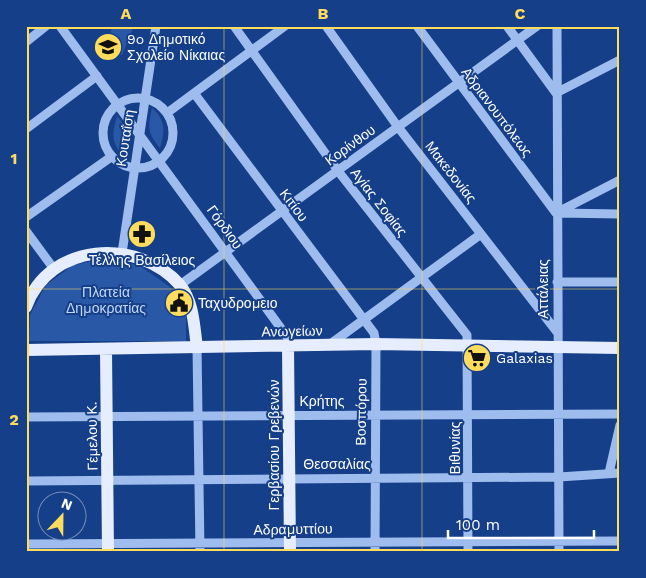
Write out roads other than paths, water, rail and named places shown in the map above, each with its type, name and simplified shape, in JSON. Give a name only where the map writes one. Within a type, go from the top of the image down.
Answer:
[{"type":"main road","points":[[26,307],[38,286],[54,269],[89,254],[122,253],[152,263],[180,286],[189,299],[197,347]]},
{"type":"main road","name":"Ανωγείων","points":[[26,350],[106,350],[288,342],[329,345],[375,339],[558,348],[620,348]]},
{"type":"main road","name":"Γερβασίου Γρεβενών","points":[[288,342],[290,547]]},
{"type":"main road","name":"Γέμελου Κ.","points":[[106,350],[108,548]]},
{"type":"street","points":[[26,42],[46,26]]},
{"type":"street","name":"Γόρδιου","points":[[60,26],[226,252],[288,342]]},
{"type":"street","name":"Κουταΐση","points":[[122,253],[156,26]]},
{"type":"street","name":"Αγίας Σοφίας","points":[[234,26],[338,171],[421,279],[467,335],[467,344]]},
{"type":"street","points":[[166,113],[285,26]]},
{"type":"street","name":"Μακεδονίας","points":[[326,26],[398,127],[557,332]]},
{"type":"street","name":"Αδριανουπόλεως","points":[[416,26],[556,213]]},
{"type":"street","points":[[507,26],[556,93],[620,60]]},
{"type":"street","name":"Κορίνθου","points":[[180,286],[537,26]]},
{"type":"street","name":"Αττάλειας","points":[[556,26],[559,547]]},
{"type":"street","points":[[26,129],[97,76]]},
{"type":"street","name":"Κιτίου","points":[[194,93],[365,320],[375,339]]},
{"type":"street","points":[[145,98],[157,104],[166,113],[173,127],[172,142],[160,161],[147,168],[134,169],[122,165],[110,156],[103,140],[102,128],[109,112],[117,103],[129,99],[145,98]]},
{"type":"street","points":[[26,217],[110,156]]},
{"type":"street","points":[[556,213],[620,180]]},
{"type":"street","points":[[556,213],[620,214]]},
{"type":"street","points":[[26,230],[54,269]]},
{"type":"street","points":[[329,345],[481,234]]},
{"type":"street","points":[[557,282],[620,282]]},
{"type":"street","name":"Βοσπόρου","points":[[375,339],[375,552]]},
{"type":"street","name":"Βιθυνίας","points":[[467,344],[468,547]]},
{"type":"street","points":[[197,347],[200,548]]},
{"type":"street","name":"Κρήτης","points":[[26,417],[620,414]]},
{"type":"street","points":[[609,473],[620,425]]},
{"type":"street","name":"Θεσσαλίας","points":[[26,481],[559,477],[620,473]]},
{"type":"street","name":"Αδραμυττίου","points":[[26,544],[108,548],[200,548],[290,547],[375,542],[468,547],[559,547],[620,541]]},
{"type":"place","name":"9o Δημοτικό Σχολείο Νίκαιας","points":[[108,47]]},
{"type":"place","name":"Τέλλης Βασίλειος","points":[[142,234]]},
{"type":"place","name":"Ταχυδρομειο","points":[[179,303]]},
{"type":"place","name":"Galaxias","points":[[477,358]]},
{"type":"park label","name":"Πλατεία Δημοκρατίας","points":[[106,300]]}]
